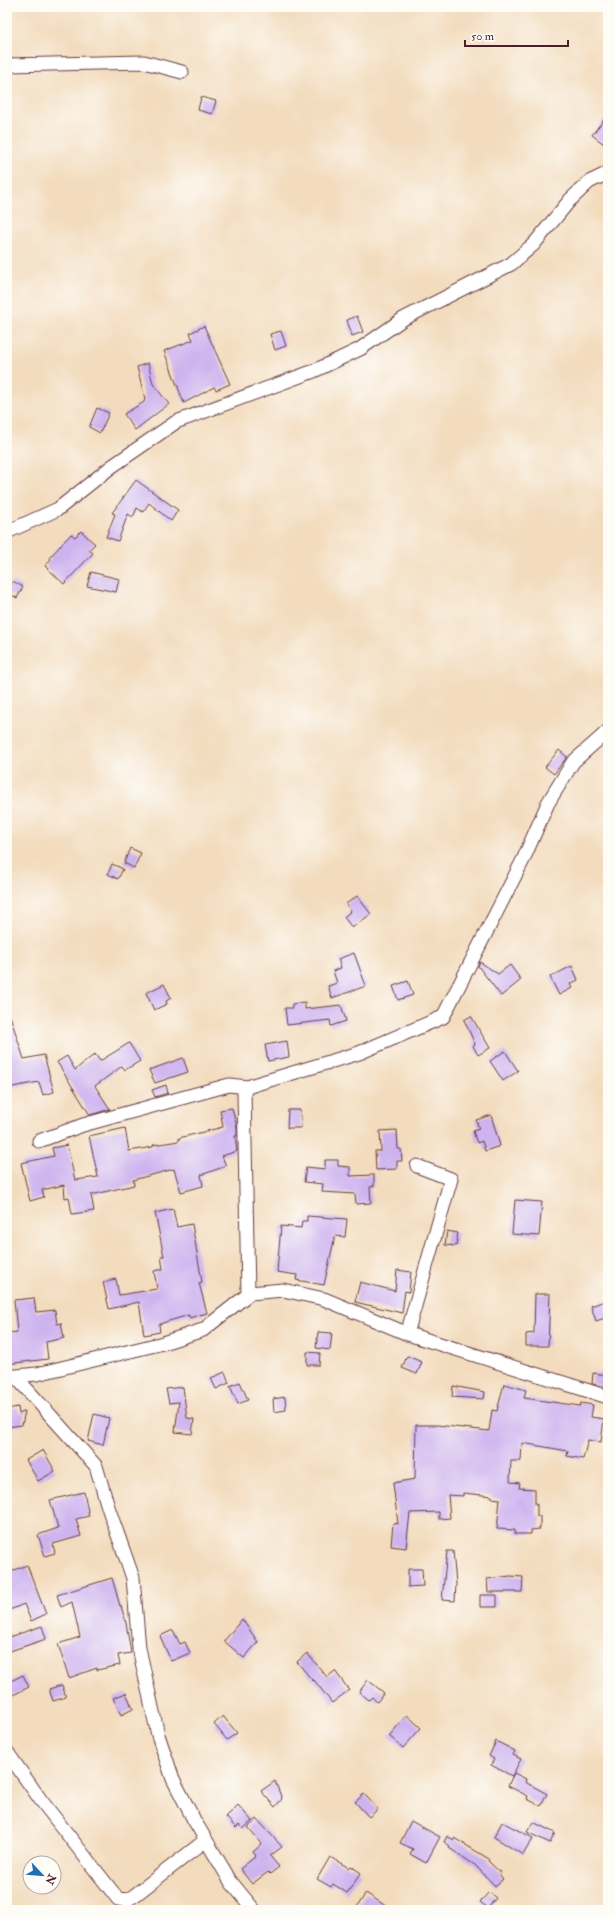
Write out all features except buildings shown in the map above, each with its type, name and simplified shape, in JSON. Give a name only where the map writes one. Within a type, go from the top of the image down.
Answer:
[{"type":"street","points":[[7,65],[144,62],[182,72]]},
{"type":"street","points":[[7,532],[58,509],[111,467],[176,422],[314,371],[360,349],[404,319],[511,264],[534,244],[570,200],[589,182],[608,173]]},
{"type":"street","points":[[39,1141],[83,1125],[229,1085],[248,1087],[359,1053],[443,1018],[523,860],[548,803],[573,762],[608,731]]},
{"type":"street","points":[[248,1087],[244,1091],[248,1294]]},
{"type":"street","points":[[407,1334],[451,1180],[417,1166]]},
{"type":"street","points":[[11,1377],[37,1374],[163,1343],[203,1330],[248,1294],[260,1291],[283,1290],[324,1299],[407,1334],[608,1397]]},
{"type":"street","points":[[11,1377],[96,1466],[108,1507],[133,1578],[139,1648],[158,1735],[173,1779],[231,1882],[254,1910]]},
{"type":"street","points":[[7,1752],[40,1799],[118,1899],[127,1900],[135,1895],[206,1840]]}]
